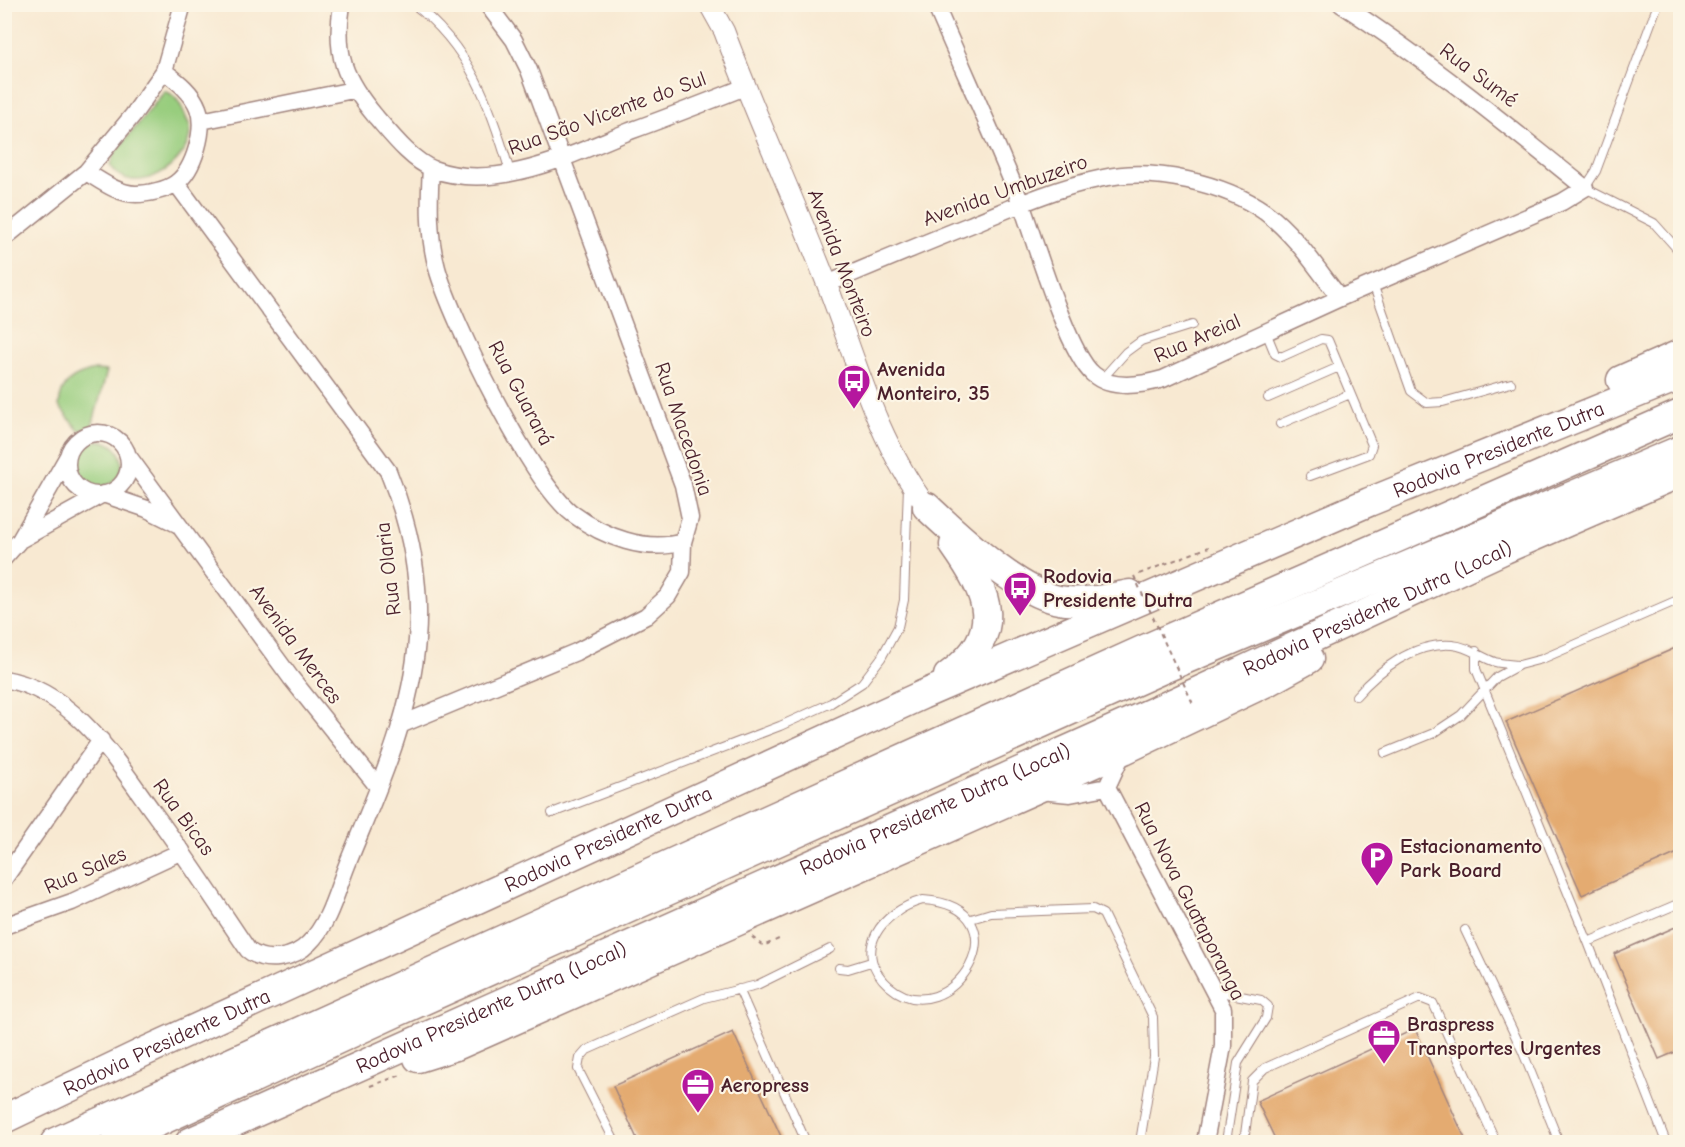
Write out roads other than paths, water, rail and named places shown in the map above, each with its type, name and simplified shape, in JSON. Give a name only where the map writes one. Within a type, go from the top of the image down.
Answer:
[{"type":"highway","points":[[1369,502],[1500,430],[1680,354]]},
{"type":"highway","name":"Rodovia Presidente Dutra","points":[[4,1119],[144,1052],[922,695],[1369,502],[1680,376]]},
{"type":"highway","points":[[1263,547],[1305,546],[1344,534],[1680,393]]},
{"type":"highway","name":"Rodovia Presidente Dutra","points":[[55,1143],[1140,651],[1680,414]]},
{"type":"highway","points":[[115,1143],[393,1014],[1156,672],[1680,450]]},
{"type":"highway","name":"Rodovia Presidente Dutra (Local)","points":[[190,1143],[1177,701],[1506,549],[1680,473]]},
{"type":"highway","points":[[927,507],[993,564],[1042,594],[1065,601],[1095,601],[1174,585]]},
{"type":"highway","points":[[922,695],[965,663],[977,648],[985,632],[988,612],[976,576],[927,507]]},
{"type":"highway","points":[[326,1082],[400,1064],[456,1046],[1124,750],[1269,681],[1428,599],[1506,549]]},
{"type":"highway","points":[[4,1105],[144,1052]]},
{"type":"street","points":[[4,238],[86,172],[133,115],[164,71],[183,4]]},
{"type":"street","name":"Rua São Vicente do Sul","points":[[342,4],[339,38],[342,62],[353,90],[405,148],[431,168],[459,175],[510,172],[561,158],[745,87]]},
{"type":"street","name":"Rua Macedonia","points":[[400,725],[576,652],[646,616],[668,596],[682,572],[684,543],[690,518],[684,485],[529,70],[514,40],[487,4]]},
{"type":"street","name":"Avenida Monteiro","points":[[709,4],[724,31],[827,284],[873,410],[908,482],[927,507]]},
{"type":"street","name":"Avenida Monteiro","points":[[724,4],[724,31]]},
{"type":"street","points":[[935,4],[1021,204],[1072,341],[1084,365],[1102,379]]},
{"type":"street","name":"Rua Sumé","points":[[1341,4],[1389,35],[1487,109],[1585,188]]},
{"type":"street","points":[[86,172],[116,189],[134,194],[152,192],[176,183],[191,163],[199,144],[201,121],[198,107],[185,88],[164,71]]},
{"type":"street","points":[[201,121],[353,90]]},
{"type":"street","name":"Rua Guarará","points":[[431,168],[431,233],[436,267],[448,302],[492,390],[552,492],[572,514],[605,534],[642,545],[665,548],[684,543]]},
{"type":"street","name":"Avenida Umbuzeiro","points":[[827,284],[1021,204],[1105,177],[1155,176],[1185,180],[1228,191],[1266,213],[1301,247],[1340,298]]},
{"type":"street","name":"Rua Olaria","points":[[176,183],[388,471],[405,511],[414,554],[418,597],[413,669],[400,725],[378,787],[318,933]]},
{"type":"street","name":"Rua Areial","points":[[1102,379],[1114,384],[1146,384],[1163,379],[1340,298],[1562,202],[1585,188]]},
{"type":"street","points":[[4,558],[20,540],[79,439],[99,433],[118,440],[129,457],[127,476],[113,491],[103,494],[20,540]]},
{"type":"street","points":[[68,456],[67,466],[75,485],[93,494],[103,494]]},
{"type":"street","name":"Avenida Merces","points":[[129,457],[291,678],[378,787]]},
{"type":"street","name":"Avenida Merces","points":[[103,494],[152,511],[180,526]]},
{"type":"street","name":"Rua Bicas","points":[[4,679],[37,688],[70,711],[100,740],[182,851],[248,950],[256,957],[278,958],[301,950],[318,933]]},
{"type":"street","points":[[4,879],[100,740]]},
{"type":"street","name":"Rua Nova Guataporanga","points":[[1107,787],[1124,750]]},
{"type":"street","name":"Rua Nova Guataporanga","points":[[1034,790],[1070,795],[1107,787]]},
{"type":"street","name":"Rua Nova Guataporanga","points":[[1107,787],[1223,1009],[1225,1028],[1205,1143]]},
{"type":"street","name":"Rua Sales","points":[[4,926],[72,902],[182,851]]},
{"type":"lane","points":[[413,4],[451,38],[470,64],[489,106],[510,172]]},
{"type":"lane","points":[[1658,4],[1596,171],[1585,188],[1654,223],[1680,252]]},
{"type":"lane","points":[[1373,284],[1411,391],[1428,403],[1443,402],[1511,383]]},
{"type":"lane","points":[[1102,379],[1126,352],[1141,341],[1192,325]]},
{"type":"lane","points":[[1266,332],[1275,354],[1281,357],[1325,338],[1372,450],[1369,454],[1310,476]]},
{"type":"lane","points":[[1268,398],[1339,367]]},
{"type":"lane","points":[[1280,424],[1350,394]]},
{"type":"lane","points":[[552,813],[780,726],[831,704],[862,683],[881,658],[898,627],[904,600],[908,482]]},
{"type":"lane","points":[[1385,753],[1434,733],[1461,715],[1485,690],[1489,682],[1519,665],[1542,660],[1680,599]]},
{"type":"lane","points":[[1356,696],[1372,678],[1391,663],[1429,647],[1452,645],[1476,651],[1495,662],[1519,665]]},
{"type":"lane","points":[[1476,651],[1476,669],[1588,942],[1666,1143]]},
{"type":"lane","points":[[923,900],[941,901],[957,908],[971,919],[976,936],[975,953],[964,977],[943,993],[926,997],[901,992],[880,977],[871,962],[872,944],[879,928],[890,914],[906,905],[923,900]]},
{"type":"lane","points":[[1588,942],[1680,903]]},
{"type":"lane","points":[[971,919],[991,913],[1093,909],[1103,914],[1153,1017],[1154,1057],[1139,1142]]},
{"type":"lane","points":[[1465,930],[1522,1050],[1559,1143]]},
{"type":"lane","points":[[615,1143],[578,1069],[580,1058],[587,1050],[704,998],[758,985],[830,949]]},
{"type":"lane","points":[[839,968],[848,969],[871,962]]},
{"type":"lane","points":[[739,989],[806,1143]]},
{"type":"lane","points":[[1214,991],[1261,1000],[1268,1006],[1266,1018],[1238,1063],[1226,1143]]},
{"type":"lane","points":[[1244,1143],[1252,1081],[1265,1068],[1420,998],[1433,1003],[1496,1143]]},
{"type":"place","name":"Avenida Monteiro, 35","points":[[854,410]]},
{"type":"place","name":"Rodovia Presidente Dutra","points":[[1020,617]]},
{"type":"place","name":"Estacionamento Park Board","points":[[1377,887]]},
{"type":"place","name":"Braspress Transportes Urgentes","points":[[1384,1065]]},
{"type":"place","name":"Aeropress","points":[[698,1114]]}]
